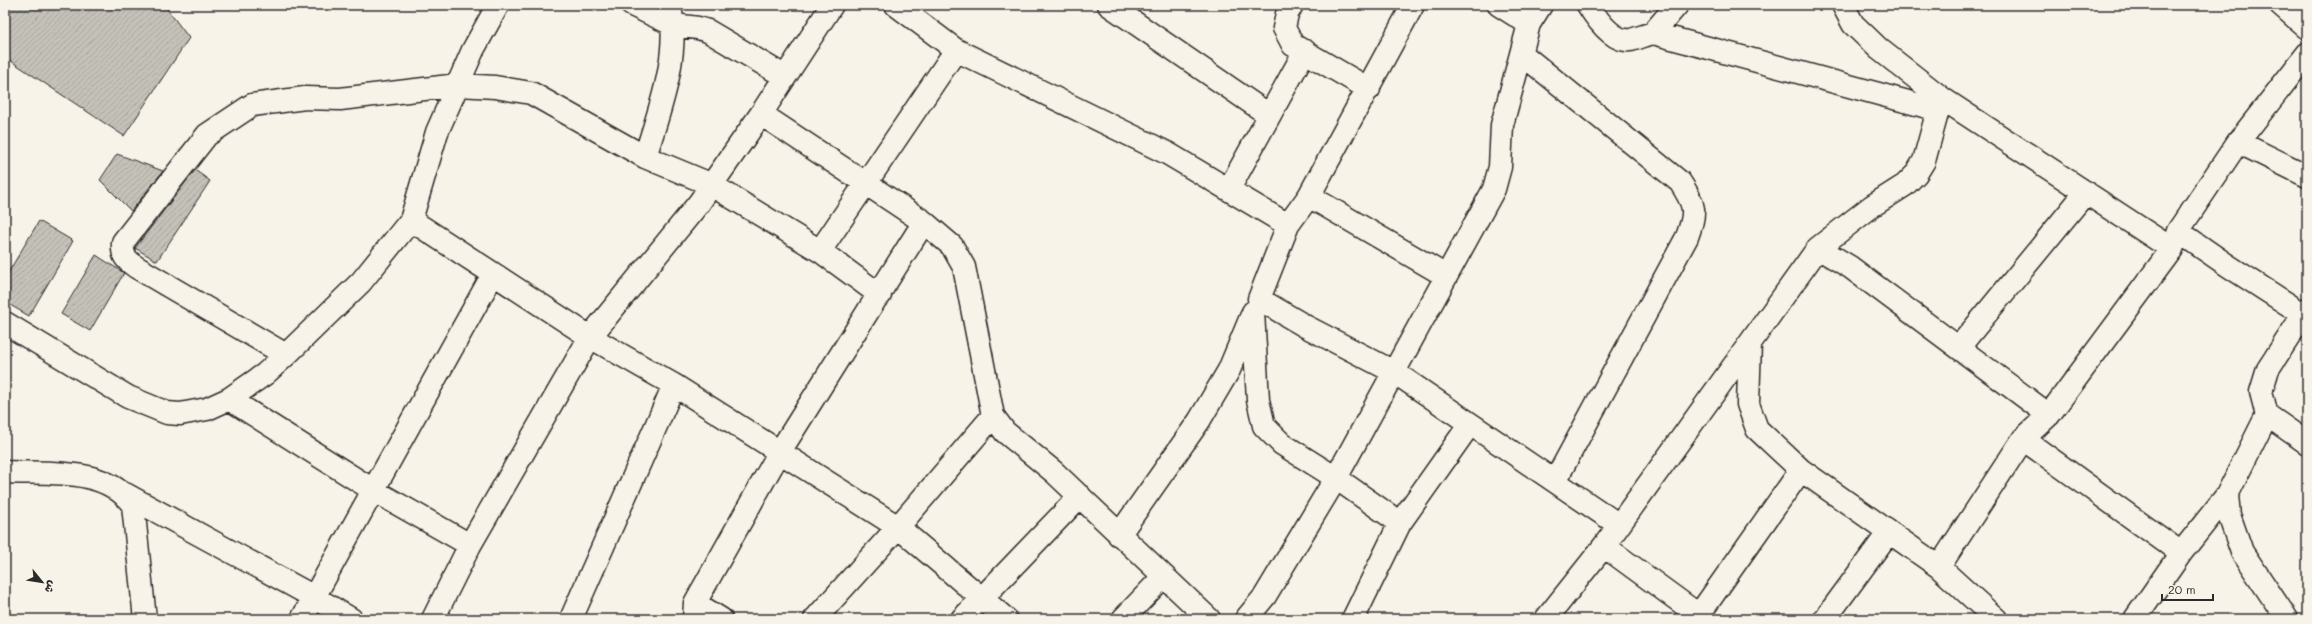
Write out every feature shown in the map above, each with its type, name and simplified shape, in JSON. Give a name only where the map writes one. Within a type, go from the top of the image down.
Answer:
[{"type":"street","points":[[5,323],[128,396],[167,413],[180,414],[207,409],[229,399],[265,374],[361,282],[411,220],[437,132],[473,50],[498,5]]},
{"type":"street","points":[[632,5],[672,15],[698,28],[708,31],[784,76]]},
{"type":"street","points":[[433,619],[470,545],[590,337],[699,204],[710,184],[761,114],[784,76],[832,5]]},
{"type":"street","points":[[896,5],[956,50],[1167,153],[1288,225]]},
{"type":"street","points":[[1109,5],[1269,115]]},
{"type":"street","points":[[1292,5],[1287,14],[1284,28],[1293,46],[1305,51],[1369,89]]},
{"type":"street","points":[[1119,535],[1199,421],[1229,370],[1288,225],[1309,196],[1369,89],[1413,5]]},
{"type":"street","points":[[1499,5],[1529,24]]},
{"type":"street","points":[[1246,619],[1266,596],[1336,478],[1494,189],[1500,167],[1502,125],[1529,24],[1541,5]]},
{"type":"street","points":[[1588,5],[1595,17],[1614,36],[1630,40],[1653,33],[1941,105]]},
{"type":"street","points":[[1653,33],[1677,5]]},
{"type":"street","points":[[1843,5],[1853,24],[1941,105],[2086,192],[2175,240],[2227,265],[2305,311],[2294,332],[2268,369],[2261,392],[2267,415],[2307,443]]},
{"type":"street","points":[[2281,5],[2307,28]]},
{"type":"street","points":[[645,157],[668,83],[672,15]]},
{"type":"street","points":[[820,251],[956,50]]},
{"type":"street","points":[[1229,189],[1305,51]]},
{"type":"street","points":[[1522,54],[1680,182],[1691,198],[1694,217],[1687,237],[1555,481]]},
{"type":"street","points":[[1939,567],[2023,439],[2049,415],[2175,240],[2238,142],[2307,54]]},
{"type":"street","points":[[286,355],[136,267],[125,259],[122,254],[123,242],[207,134],[252,105],[305,98],[340,99],[458,85],[495,87],[531,94],[645,157],[710,184],[820,251],[880,295]]},
{"type":"street","points":[[1546,619],[1604,546],[1818,248],[1872,206],[1905,185],[1916,174],[1924,161],[1941,105]]},
{"type":"street","points":[[761,114],[867,182],[924,222],[952,246],[964,267],[993,416],[1005,432],[1080,496],[1119,535],[1209,619]]},
{"type":"street","points":[[2238,142],[2307,176]]},
{"type":"street","points":[[1959,347],[2086,192]]},
{"type":"street","points":[[1309,196],[1446,276]]},
{"type":"street","points":[[411,220],[590,337],[674,385],[779,453],[898,527],[1006,619]]},
{"type":"street","points":[[721,619],[695,611],[779,453],[880,295],[924,222]]},
{"type":"street","points":[[1818,248],[1850,267],[2049,415]]},
{"type":"street","points":[[302,619],[493,274]]},
{"type":"street","points":[[1256,306],[1305,326],[1394,372],[1619,525]]},
{"type":"street","points":[[1256,306],[1258,400],[1264,426],[1282,444],[1336,478],[1400,523]]},
{"type":"street","points":[[1750,343],[1748,404],[1757,429],[1801,470],[1939,567],[1996,619]]},
{"type":"street","points":[[571,619],[674,385]]},
{"type":"street","points":[[229,399],[373,490],[470,545]]},
{"type":"street","points":[[2135,619],[2181,553],[2227,496],[2267,415]]},
{"type":"street","points":[[815,619],[898,527],[993,416]]},
{"type":"street","points":[[1353,619],[1400,523],[1470,424]]},
{"type":"street","points":[[2023,439],[2181,553]]},
{"type":"street","points":[[1604,546],[1699,618],[1801,470]]},
{"type":"street","points":[[5,472],[93,477],[112,485],[125,494],[314,597],[351,619]]},
{"type":"street","points":[[125,494],[133,505],[145,619]]},
{"type":"street","points":[[962,619],[1080,496]]},
{"type":"street","points":[[2227,496],[2229,515],[2242,552],[2287,619]]},
{"type":"street","points":[[1825,619],[1889,532]]},
{"type":"street","points":[[1123,619],[1164,577]]},
{"type":"building","points":[[5,5],[164,5],[189,38],[124,136],[5,57]]},
{"type":"building","points":[[117,154],[163,171],[131,211],[100,180]]},
{"type":"building","points":[[195,170],[210,181],[157,261],[135,248]]},
{"type":"building","points":[[39,221],[73,241],[29,316],[5,302],[5,278]]},
{"type":"building","points":[[96,255],[124,273],[90,331],[61,314]]}]
